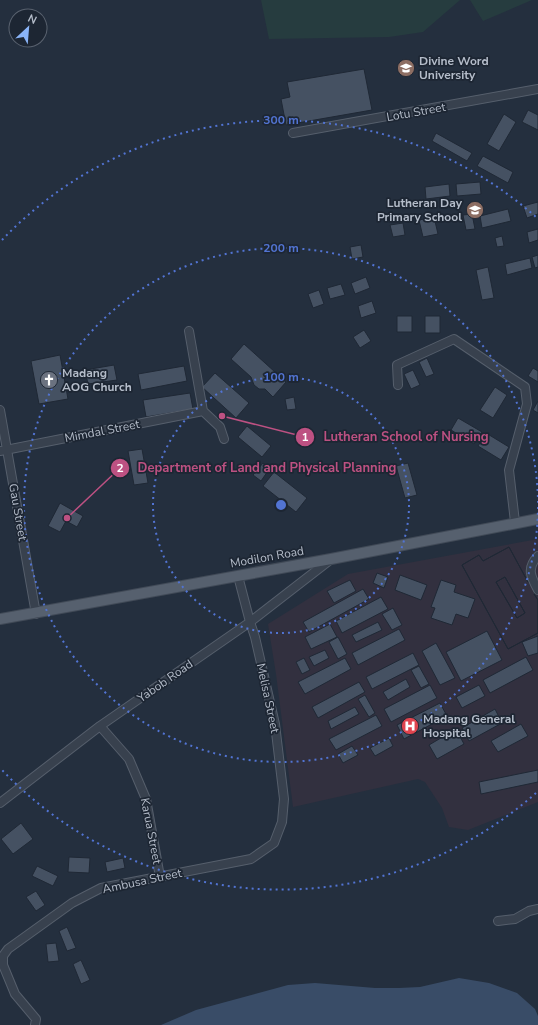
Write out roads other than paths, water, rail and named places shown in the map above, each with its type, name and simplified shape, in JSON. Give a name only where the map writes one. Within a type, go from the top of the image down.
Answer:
[{"type":"main road","name":"Modilon Road","points":[[0,619],[36,614],[331,559],[515,522],[538,519]]},
{"type":"street","name":"Lotu Street","points":[[293,133],[538,89]]},
{"type":"street","points":[[189,330],[203,411],[220,427],[224,439]]},
{"type":"street","points":[[398,385],[397,365],[454,339],[525,387],[527,404],[509,470],[515,522]]},
{"type":"street","name":"Gau Street","points":[[0,410],[3,450],[36,614]]},
{"type":"street","name":"Mimdal Street","points":[[3,450],[203,411]]},
{"type":"street","points":[[538,556],[531,567],[530,574],[538,590]]},
{"type":"street","name":"Yabob Road","points":[[0,802],[100,726],[250,622],[331,559]]},
{"type":"street","name":"Melisa Street","points":[[238,576],[255,637],[274,724],[284,799],[282,822]]},
{"type":"street","name":"Karua Street","points":[[100,726],[128,758],[146,799],[160,877]]},
{"type":"street","name":"Ambusa Street","points":[[36,1022],[15,994],[3,965],[3,956],[8,949],[72,903],[101,888],[251,859],[274,843],[282,822]]},
{"type":"street","points":[[498,921],[514,919],[529,911],[538,909]]},
{"type":"water","points":[[459,978],[489,983],[517,993],[535,1009],[538,1016],[538,1025],[161,1025],[196,1010],[288,985],[315,983],[375,988],[399,988],[420,987]]},
{"type":"place","name":"Divine Word University","points":[[406,68]]},
{"type":"place","name":"Lutheran Day Primary School","points":[[475,210]]},
{"type":"place","name":"Madang AOG Church","points":[[49,380]]},
{"type":"place","name":"Lutheran School of Nursing","points":[[222,416]]},
{"type":"place","name":"Department of Land and Physical Planning","points":[[67,518]]},
{"type":"place","name":"Madang General Hospital","points":[[410,726]]}]
